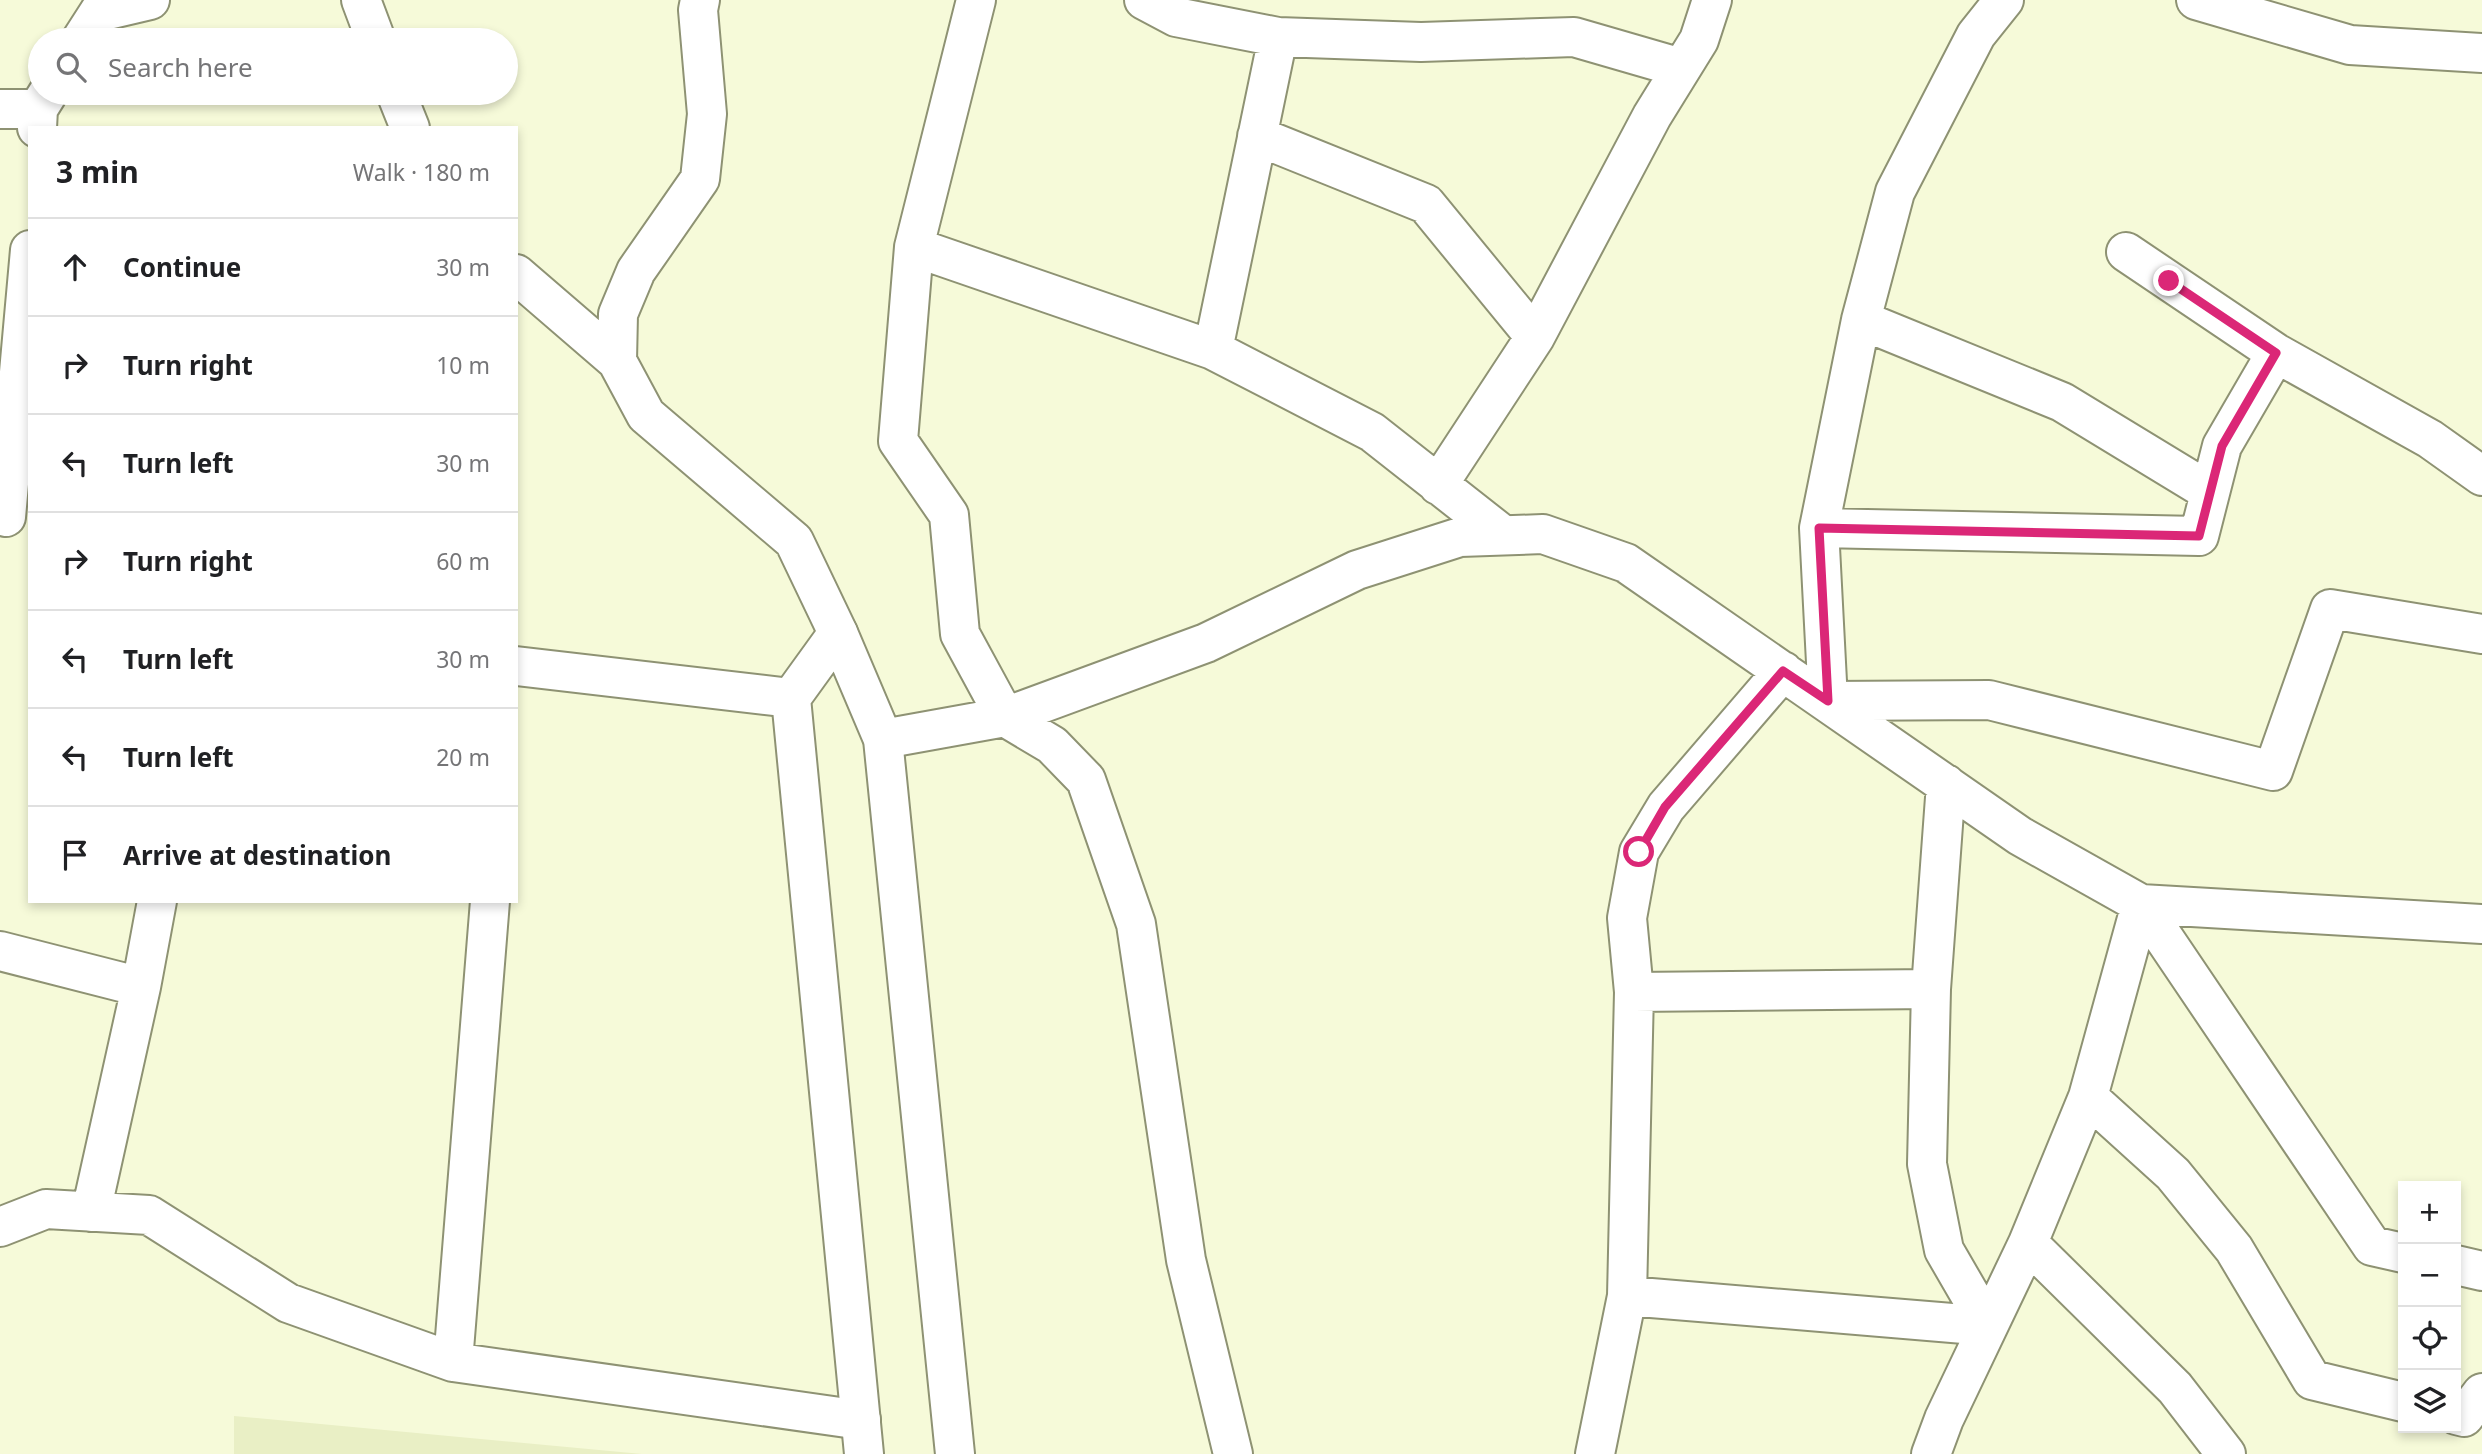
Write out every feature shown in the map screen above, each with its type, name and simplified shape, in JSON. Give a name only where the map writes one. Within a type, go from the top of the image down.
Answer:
[{"type":"street","points":[[89,28],[99,12],[150,0]]},
{"type":"street","points":[[361,0],[372,28]]},
{"type":"street","points":[[617,362],[618,314],[636,271],[700,179],[707,114],[698,10],[700,0]]},
{"type":"street","points":[[976,0],[914,247],[898,441],[949,515],[960,634],[1005,717],[1052,745],[1086,780],[1136,924],[1186,1260],[1233,1454]]},
{"type":"street","points":[[1143,0],[1177,17],[1278,37],[1421,42],[1574,37],[1681,68]]},
{"type":"street","points":[[1438,485],[1535,337],[1652,116],[1699,40],[1712,0]]},
{"type":"street","points":[[1828,701],[1819,528],[1861,320],[1895,192],[1976,35],[2004,0]]},
{"type":"street","points":[[2196,0],[2350,45],[2482,53]]},
{"type":"street","points":[[1213,350],[1278,37]]},
{"type":"street","points":[[401,105],[409,126]]},
{"type":"street","points":[[0,109],[41,110]]},
{"type":"street","points":[[1257,136],[1426,204],[1535,337]]},
{"type":"street","points":[[914,247],[1213,350],[1372,432],[1503,535]]},
{"type":"street","points":[[2126,252],[2276,353],[2430,439],[2482,476]]},
{"type":"street","points":[[518,276],[617,362],[646,415],[794,541],[838,633],[883,739],[955,1454]]},
{"type":"street","points":[[12,517],[28,287]]},
{"type":"street","points":[[1861,320],[2062,402],[2210,492]]},
{"type":"street","points":[[1819,528],[2199,536],[2222,446],[2276,353]]},
{"type":"street","points":[[883,739],[1005,717],[1206,643],[1357,569],[1460,537],[1543,534],[1626,563],[2020,836],[2141,904],[2482,925]]},
{"type":"street","points":[[1828,701],[1989,700],[2273,771],[2330,608],[2482,634]]},
{"type":"street","points":[[0,1227],[46,1209],[149,1215],[288,1303],[453,1362],[863,1437],[791,698],[838,633]]},
{"type":"street","points":[[518,666],[791,698]]},
{"type":"street","points":[[1595,1454],[1627,1296],[1634,992],[1627,918],[1639,852],[1665,807],[1783,671]]},
{"type":"street","points":[[1946,784],[1931,989],[1927,1164],[1944,1250],[1989,1326]]},
{"type":"street","points":[[91,1212],[141,987],[157,903]]},
{"type":"street","points":[[453,1362],[490,903]]},
{"type":"street","points":[[1931,1454],[1944,1419],[2028,1243],[2088,1097],[2141,904]]},
{"type":"street","points":[[2141,904],[2372,1246],[2398,1252]]},
{"type":"street","points":[[0,951],[141,987]]},
{"type":"street","points":[[1634,992],[1931,989]]},
{"type":"street","points":[[2088,1097],[2173,1174],[2234,1249],[2312,1380],[2398,1401]]},
{"type":"street","points":[[2028,1243],[2175,1388],[2226,1454]]},
{"type":"street","points":[[2461,1266],[2482,1271]]},
{"type":"street","points":[[1627,1296],[1989,1326]]},
{"type":"street","points":[[2461,1416],[2464,1417],[2482,1393]]},
{"type":"shaded area","points":[[234,1416],[642,1454],[234,1454]]},
{"type":"route","points":[[1639,852],[1665,807],[1783,671],[1828,701],[1819,528],[2199,536],[2222,446],[2276,353],[2169,281]]}]
